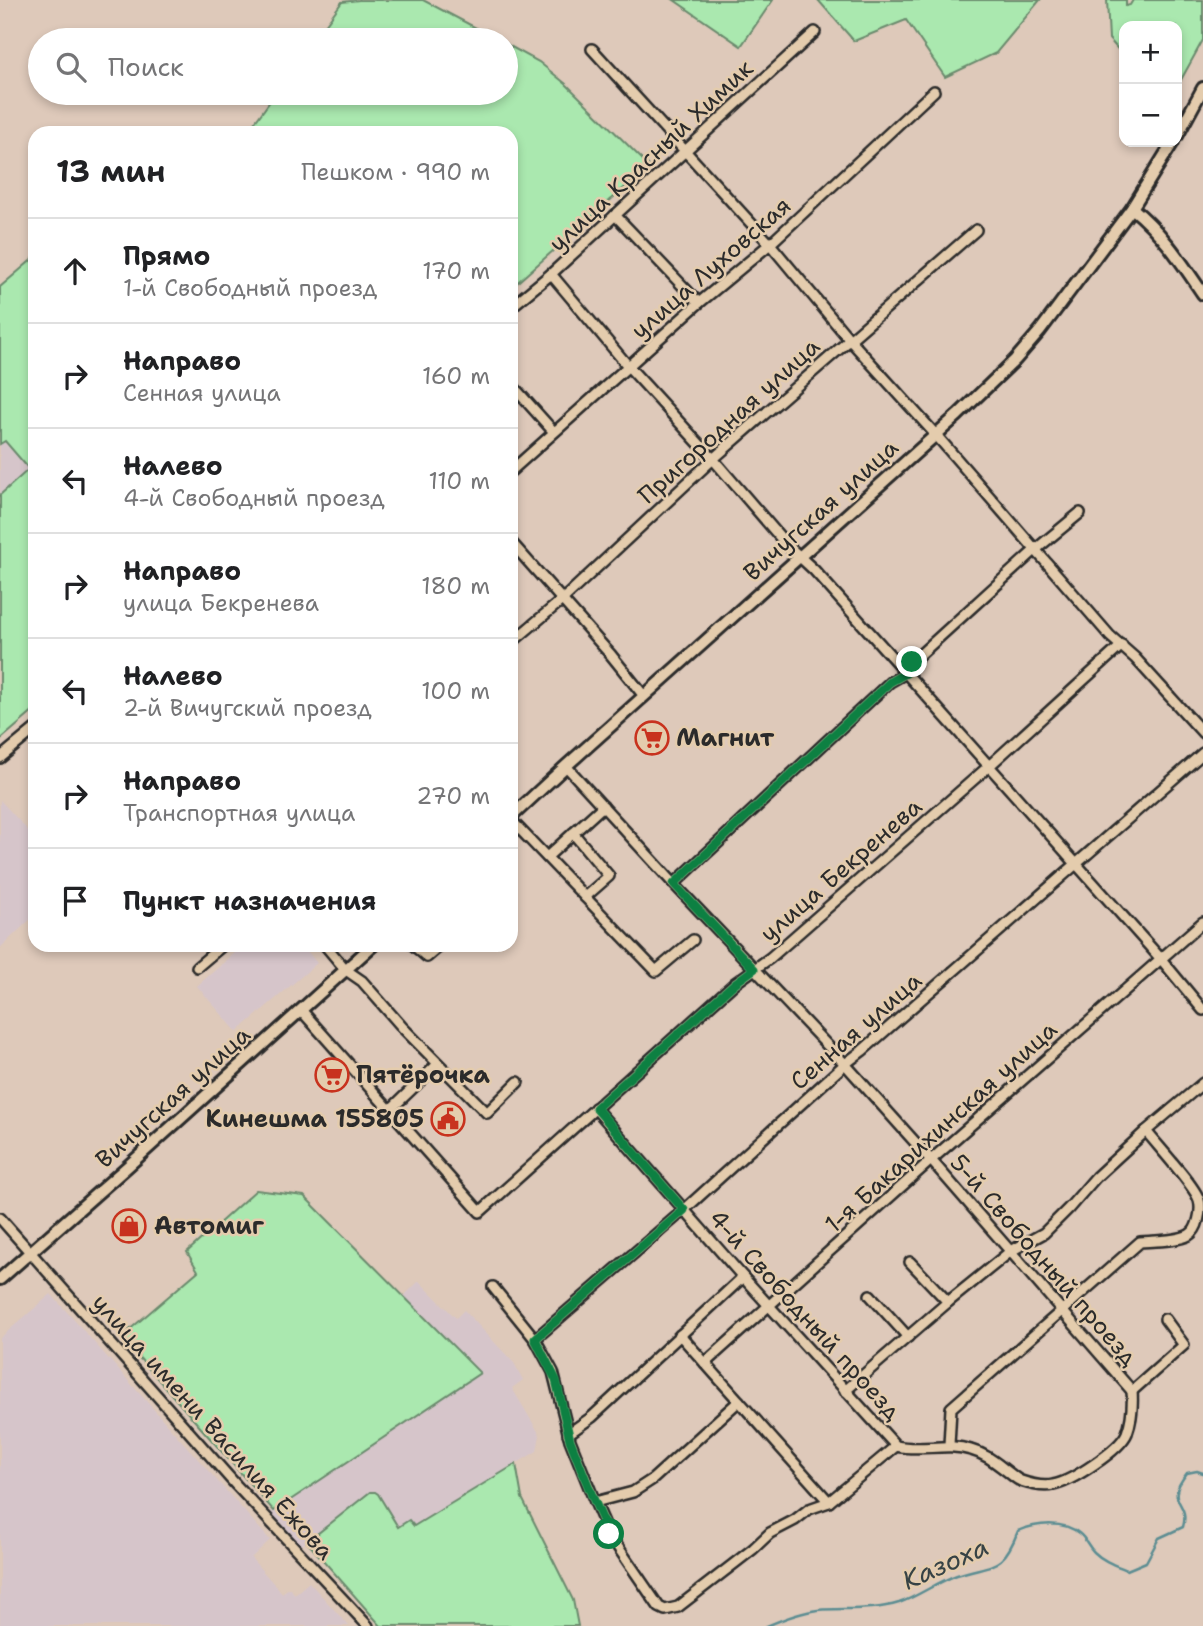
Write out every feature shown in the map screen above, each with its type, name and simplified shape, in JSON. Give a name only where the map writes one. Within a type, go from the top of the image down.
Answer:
[{"type":"main road","points":[[1182,127],[1203,88]]},
{"type":"main road","name":"Вичугская улица","points":[[518,812],[566,766],[990,386],[1032,341],[1132,208],[1170,147]]},
{"type":"main road","points":[[1132,208],[1155,229],[1203,294]]},
{"type":"main road","name":"Вичугская улица","points":[[0,1279],[365,952]]},
{"type":"street","name":"улица Красный Химик","points":[[518,301],[815,32]]},
{"type":"street","points":[[592,49],[770,244],[849,339],[1110,636],[1122,645],[1203,733]]},
{"type":"street","name":"улица Луховская","points":[[518,465],[699,303],[770,244],[934,91]]},
{"type":"street","points":[[615,215],[699,303]]},
{"type":"street","name":"Пригородная улица","points":[[518,637],[562,600],[713,459],[976,230]]},
{"type":"street","points":[[551,274],[628,366],[1076,863],[1203,1010]]},
{"type":"street","points":[[518,392],[554,432]]},
{"type":"street","points":[[674,884],[890,682],[906,673],[912,662],[1035,550],[1080,513]]},
{"type":"street","points":[[518,550],[644,696]]},
{"type":"street","name":"улица Бекренева","points":[[390,1110],[480,1212],[735,983],[770,958],[988,767],[1122,645]]},
{"type":"street","points":[[0,758],[28,735]]},
{"type":"street","name":"Сенная улица","points":[[535,1339],[684,1210],[845,1064],[1203,753]]},
{"type":"street","name":"5-й Свободный проезд","points":[[566,766],[845,1064],[1132,1391]]},
{"type":"street","points":[[547,857],[603,806]]},
{"type":"street","points":[[518,826],[656,971],[693,940]]},
{"type":"street","points":[[573,834],[609,876],[585,897]]},
{"type":"street","name":"1-я Бакарихинская улица","points":[[705,1363],[931,1160],[1203,922]]},
{"type":"street","points":[[197,967],[215,952]]},
{"type":"street","points":[[331,952],[346,970],[362,981],[403,1028],[487,1113],[518,1082]]},
{"type":"street","points":[[301,1010],[390,1110],[438,1064]]},
{"type":"street","points":[[845,1391],[1011,1251],[1044,1233],[1096,1177],[1203,1083]]},
{"type":"street","name":"4-й Свободный проезд","points":[[596,1108],[743,1277],[896,1446],[918,1448],[948,1445],[970,1449],[987,1456],[1019,1480],[1045,1486],[1055,1485],[1074,1477],[1120,1445],[1133,1409],[1132,1391]]},
{"type":"street","points":[[948,1445],[951,1408],[1140,1242],[1180,1238],[1194,1231],[1199,1217],[1199,1200],[1191,1186],[1146,1131]]},
{"type":"street","points":[[0,1218],[30,1252]]},
{"type":"street","name":"улица имени Василия Ежова","points":[[30,1252],[236,1485],[368,1626]]},
{"type":"street","points":[[910,1262],[948,1302]]},
{"type":"street","points":[[568,1434],[592,1418],[743,1277]]},
{"type":"street","points":[[493,1287],[535,1339],[556,1380],[568,1434],[609,1534],[659,1607],[665,1610],[678,1607],[771,1532],[829,1502],[896,1446]]},
{"type":"street","points":[[870,1295],[908,1337]]},
{"type":"street","points":[[1132,1391],[1184,1345],[1165,1319]]},
{"type":"street","points":[[680,1335],[829,1502]]},
{"type":"street","points":[[595,1502],[633,1492],[653,1479],[739,1401]]},
{"type":"shaded area","points":[[4,441],[28,470],[0,495],[0,444]]},
{"type":"shaded area","points":[[0,800],[28,830],[28,922],[0,948]]},
{"type":"shaded area","points":[[236,952],[308,952],[317,963],[237,1032],[197,986]]},
{"type":"shaded area","points":[[419,1281],[456,1318],[464,1310],[514,1363],[523,1380],[512,1388],[540,1435],[537,1451],[414,1527],[398,1527],[378,1494],[370,1492],[301,1546],[270,1513],[480,1373],[404,1296]]},
{"type":"shaded area","points":[[51,1294],[270,1540],[251,1558],[282,1593],[289,1588],[295,1594],[309,1582],[349,1626],[0,1626],[0,1338]]},
{"type":"green space","points":[[423,0],[476,28],[323,28],[342,2]]},
{"type":"green space","points":[[674,0],[773,0],[741,46]]},
{"type":"green space","points":[[818,0],[1040,0],[996,53],[945,77],[906,20],[854,41]]},
{"type":"green space","points":[[1107,0],[1126,0],[1126,6],[1133,0],[1203,0],[1203,40],[1182,78],[1182,21],[1119,21],[1119,50],[1109,39]]},
{"type":"green space","points":[[518,51],[539,62],[566,84],[649,166],[518,282],[518,126],[252,126],[267,105],[518,105]]},
{"type":"green space","points":[[28,263],[28,468],[5,441],[0,444],[0,287]]},
{"type":"green space","points":[[28,470],[28,716],[0,740],[0,495]]},
{"type":"green space","points":[[256,1190],[304,1196],[480,1373],[274,1511],[121,1337],[198,1271],[187,1252]]},
{"type":"green space","points":[[516,1464],[522,1498],[573,1600],[578,1626],[381,1626],[307,1542],[370,1492],[378,1494],[398,1527],[409,1520],[414,1526]]},
{"type":"waterway","name":"Казоха","points":[[767,1626],[812,1611],[869,1608],[899,1603],[957,1575],[995,1564],[1007,1553],[1018,1531],[1033,1526],[1066,1526],[1082,1536],[1098,1555],[1127,1570],[1146,1562],[1159,1538],[1183,1527],[1183,1511],[1177,1491],[1187,1473],[1203,1473]]},
{"type":"place","name":"Магнит","points":[[652,738]]},
{"type":"place","name":"Пятёрочка","points":[[332,1075]]},
{"type":"place","name":"Кинешма 155805","points":[[448,1119]]},
{"type":"place","name":"Автомиг","points":[[129,1226]]},
{"type":"route","points":[[609,1534],[570,1440],[556,1380],[535,1339],[684,1210],[596,1108],[754,969],[674,884],[890,682],[906,673],[912,662]]}]
